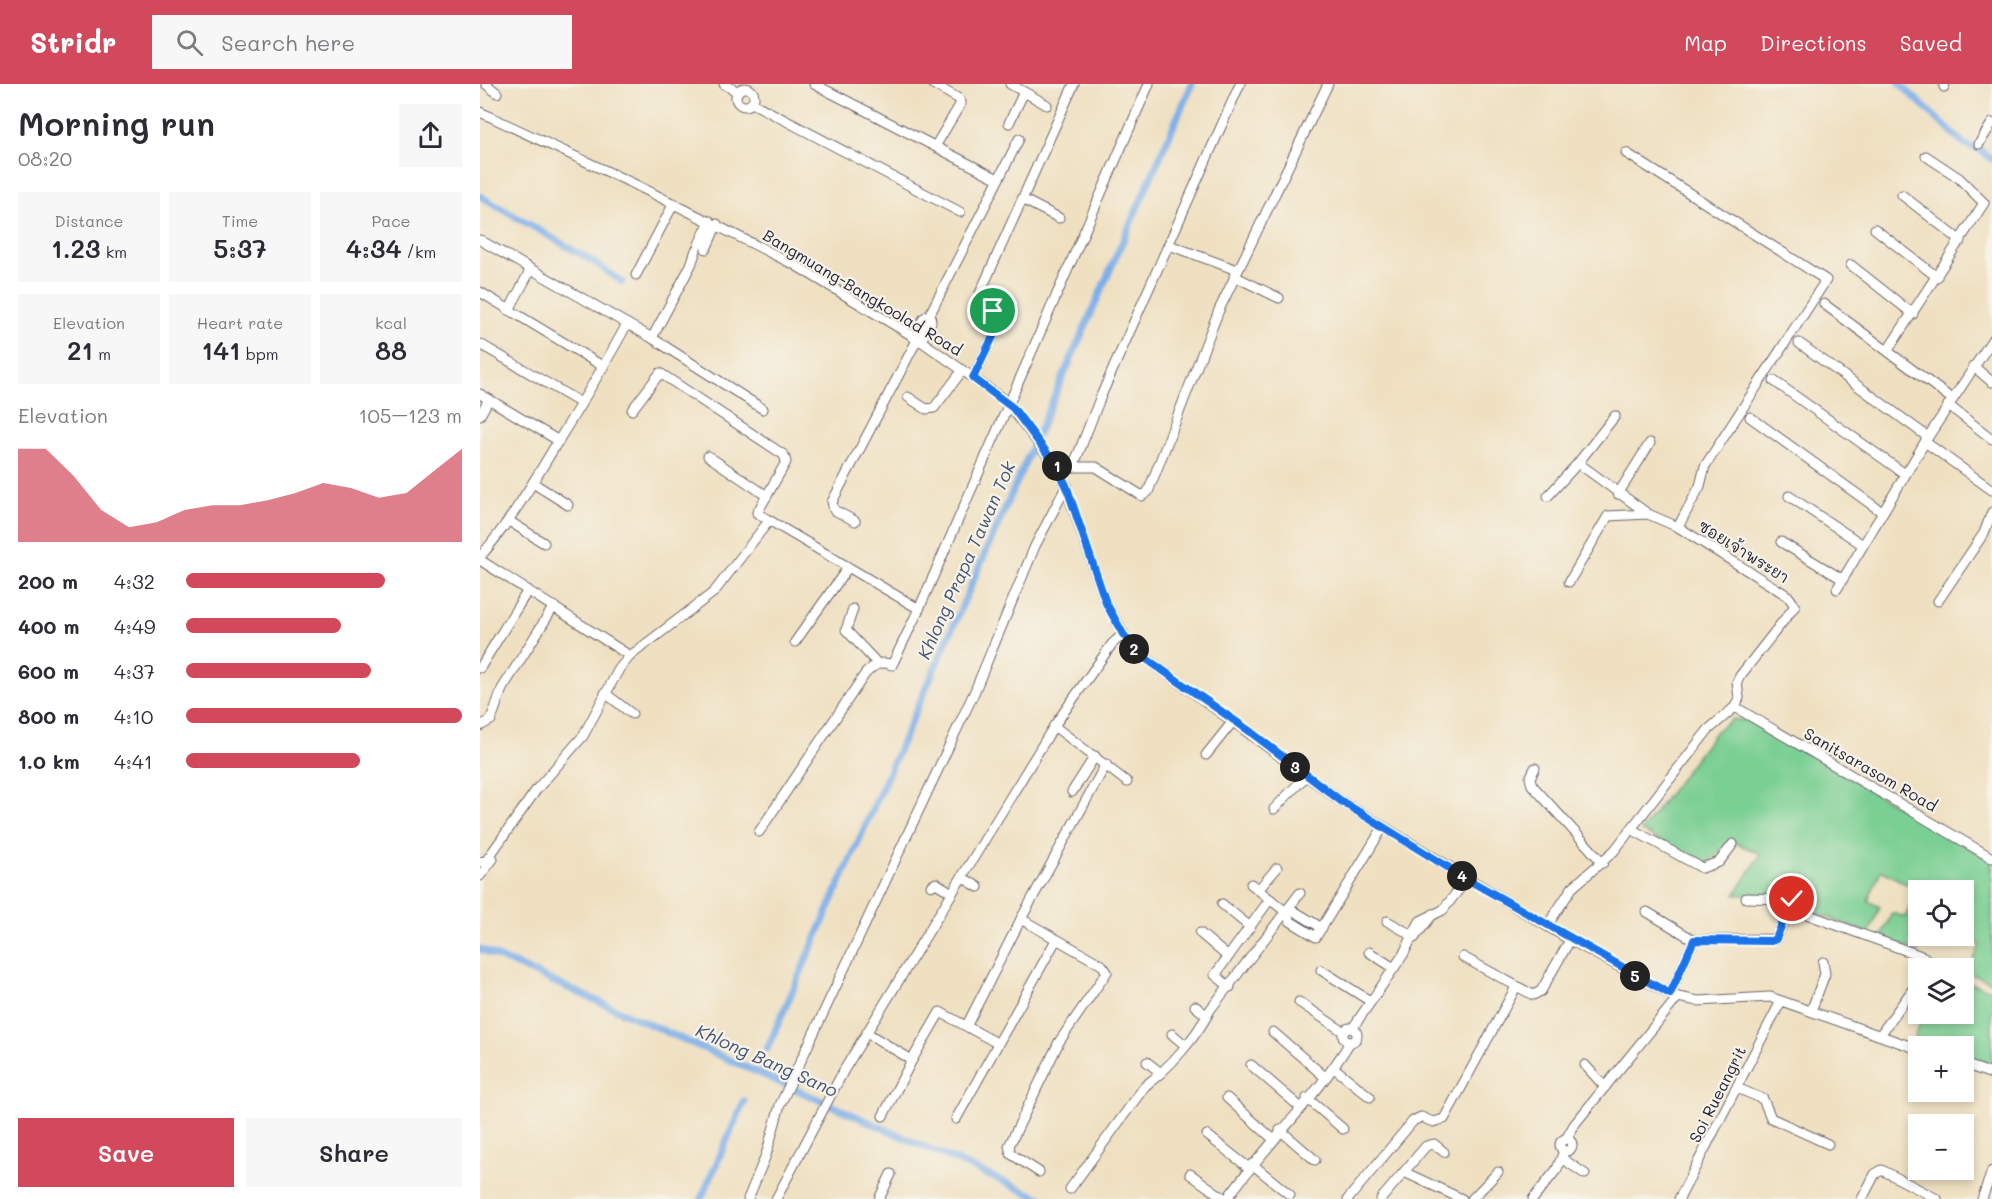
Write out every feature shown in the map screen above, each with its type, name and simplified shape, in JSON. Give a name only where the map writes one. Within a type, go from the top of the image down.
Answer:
[{"type":"street","points":[[486,84],[497,93]]},
{"type":"street","points":[[724,84],[738,92]]},
{"type":"street","points":[[814,84],[998,179]]},
{"type":"street","points":[[933,84],[962,103],[936,145]]},
{"type":"street","points":[[1010,84],[1047,105]]},
{"type":"street","points":[[973,378],[1001,318],[984,304],[980,293],[1074,84]]},
{"type":"street","points":[[759,832],[865,674],[877,663],[885,662],[892,665],[919,609],[964,500],[1011,406],[1149,84]]},
{"type":"street","points":[[1073,467],[1101,396],[1240,84]]},
{"type":"street","points":[[1058,469],[1096,467],[1139,494],[1146,494],[1154,481],[1235,273],[1328,84]]},
{"type":"street","points":[[753,87],[752,103],[746,106],[740,104],[736,98],[738,92],[744,88],[753,87]]},
{"type":"street","points":[[1009,123],[1024,92]]},
{"type":"street","points":[[752,103],[960,212]]},
{"type":"street","name":"Bangmuang-Bangkoolad Road","points":[[480,112],[674,203],[795,265],[917,339],[1011,406],[1058,469],[1066,485],[1106,603],[1123,634],[1138,653],[1234,720],[1306,776],[1383,827],[1570,940],[1674,996],[1698,1001],[1770,997],[1908,1045]]},
{"type":"street","points":[[1980,144],[1992,123]]},
{"type":"street","points":[[855,520],[834,510],[832,501],[917,339],[931,322],[930,314],[1019,139]]},
{"type":"street","name":"ซอยเจ้าพระยา","points":[[1626,153],[1826,280],[1705,466],[1700,486],[1678,527],[1788,596],[1795,603],[1794,609],[1740,676],[1737,682],[1739,698],[1735,707]]},
{"type":"street","points":[[1888,350],[1983,206],[1983,200],[1959,178],[1926,156]]},
{"type":"street","points":[[1902,195],[1961,241]]},
{"type":"street","points":[[1023,200],[1059,218]]},
{"type":"street","points":[[636,275],[674,203]]},
{"type":"street","points":[[652,338],[714,223]]},
{"type":"street","points":[[1875,229],[1937,277]]},
{"type":"street","points":[[480,240],[652,338],[763,409]]},
{"type":"street","points":[[1169,244],[1235,273],[1279,298]]},
{"type":"street","points":[[1851,265],[1913,314]]},
{"type":"street","points":[[509,310],[531,269]]},
{"type":"street","points":[[480,292],[604,367]]},
{"type":"street","points":[[1824,304],[1888,350],[1992,439]]},
{"type":"street","points":[[627,324],[559,441],[481,562],[630,656]]},
{"type":"street","points":[[1837,590],[1926,440],[1992,340]]},
{"type":"street","points":[[1799,343],[1992,490]]},
{"type":"street","points":[[480,344],[581,403]]},
{"type":"street","points":[[1973,366],[1992,382]]},
{"type":"street","points":[[908,397],[926,409],[934,408],[962,371]]},
{"type":"street","points":[[632,410],[657,374],[661,373],[784,456],[786,462],[757,512],[768,522],[919,609]]},
{"type":"street","points":[[1774,381],[1905,474]]},
{"type":"street","points":[[480,394],[559,441]]},
{"type":"street","points":[[480,415],[489,399]]},
{"type":"street","points":[[1548,496],[1578,463],[1615,416]]},
{"type":"street","points":[[1750,417],[1882,512]]},
{"type":"street","points":[[1617,494],[1650,443]]},
{"type":"street","points":[[708,456],[767,496]]},
{"type":"street","points":[[1578,463],[1617,494],[1648,514],[1678,527]]},
{"type":"street","points":[[533,483],[568,506]]},
{"type":"street","points":[[747,1199],[766,1155],[780,1105],[793,1074],[813,1038],[930,782],[974,693],[1035,546],[1066,485]]},
{"type":"street","points":[[1789,496],[1863,545]]},
{"type":"street","points":[[1938,601],[1988,536],[1992,512]]},
{"type":"street","points":[[1569,582],[1608,516],[1648,514]]},
{"type":"street","points":[[509,521],[544,543]]},
{"type":"street","points":[[480,876],[536,795],[577,749],[605,693],[630,656],[714,592],[768,522]]},
{"type":"street","points":[[1781,542],[1842,579]]},
{"type":"street","points":[[795,642],[847,569]]},
{"type":"street","points":[[480,668],[528,591]]},
{"type":"street","points":[[480,726],[491,720],[502,689],[554,606]]},
{"type":"street","points":[[853,609],[846,630],[877,663]]},
{"type":"street","points":[[776,1199],[829,1096],[1054,726],[1112,644],[1123,634]]},
{"type":"street","points":[[605,693],[632,714]]},
{"type":"street","points":[[1547,926],[1572,888],[1603,863],[1633,830],[1708,730],[1735,707]]},
{"type":"street","name":"Sanitsarasom Road","points":[[1735,707],[1992,858]]},
{"type":"street","points":[[1206,755],[1234,720]]},
{"type":"street","points":[[1054,726],[1127,782]]},
{"type":"street","points":[[480,862],[486,861],[537,789],[583,736]]},
{"type":"street","points":[[1072,792],[1095,756]]},
{"type":"street","points":[[967,1025],[1020,919],[1106,764]]},
{"type":"street","points":[[1535,768],[1530,778],[1532,784],[1603,863]]},
{"type":"street","points":[[1274,809],[1306,776]]},
{"type":"street","points":[[1277,868],[1254,887],[1286,912],[1290,921],[1316,937],[1383,827]]},
{"type":"street","points":[[1633,830],[1701,868],[1719,862],[1733,844]]},
{"type":"street","points":[[962,877],[978,887]]},
{"type":"street","points":[[1190,1174],[1226,1199],[1250,1166],[1325,1077],[1350,1042],[1344,1038],[1348,1030],[1394,968],[1420,921],[1447,906],[1467,879]]},
{"type":"street","points":[[931,886],[936,883],[952,893]]},
{"type":"street","points":[[1647,912],[1694,940],[1771,941],[1776,939],[1791,904],[1795,888]]},
{"type":"street","points":[[1070,1189],[1144,1086],[1161,1073],[1185,1045],[1300,893]]},
{"type":"street","points":[[1746,898],[1791,904],[1925,958]]},
{"type":"street","points":[[1230,987],[1215,975],[1270,899]]},
{"type":"street","points":[[1221,904],[1250,927]]},
{"type":"street","points":[[1286,912],[1294,911],[1322,928]]},
{"type":"street","points":[[1020,919],[1102,965],[1107,972],[1059,1042],[1010,1146],[1011,1154],[1039,1172]]},
{"type":"street","points":[[1387,921],[1412,938]]},
{"type":"street","points":[[1200,933],[1228,957]]},
{"type":"street","points":[[956,1119],[1056,940]]},
{"type":"street","points":[[1463,957],[1533,995],[1541,991],[1570,940]]},
{"type":"street","points":[[1549,1199],[1536,1196],[1564,1155],[1570,1150],[1572,1145],[1566,1139],[1674,996],[1694,940]]},
{"type":"street","points":[[1369,952],[1394,968]]},
{"type":"street","points":[[1810,1011],[1825,974],[1823,962]]},
{"type":"street","points":[[1321,970],[1370,1001]]},
{"type":"street","points":[[1348,1199],[1413,1121],[1421,1117],[1433,1122],[1444,1119],[1516,987]]},
{"type":"street","points":[[1880,1035],[1908,996]]},
{"type":"street","name":"Soi Rueangrit","points":[[1679,1199],[1781,1001]]},
{"type":"street","points":[[1299,1002],[1348,1030]]},
{"type":"street","points":[[1195,1006],[1207,1016]]},
{"type":"street","points":[[884,1116],[912,1060],[940,1012],[997,1043]]},
{"type":"street","points":[[1273,1032],[1325,1077]]},
{"type":"street","points":[[867,1033],[912,1060]]},
{"type":"street","points":[[1172,1034],[1185,1045]]},
{"type":"street","points":[[1147,1062],[1161,1073]]},
{"type":"street","points":[[1251,1065],[1300,1107]]},
{"type":"street","points":[[1585,1065],[1605,1087]]},
{"type":"street","points":[[1333,1066],[1370,1097]]},
{"type":"street","points":[[1974,1068],[1992,1074]]},
{"type":"street","points":[[1737,1088],[1763,1099],[1771,1118],[1828,1144]]},
{"type":"street","points":[[1227,1098],[1273,1139]]},
{"type":"street","points":[[1307,1098],[1343,1129]]},
{"type":"street","points":[[1280,1130],[1316,1160]]},
{"type":"street","points":[[1207,1135],[1290,1195]]},
{"type":"street","points":[[1381,1199],[1428,1144],[1434,1144],[1444,1152]]},
{"type":"street","points":[[1564,1155],[1585,1174]]},
{"type":"street","points":[[1862,1199],[1875,1174],[1882,1170],[1937,1199]]},
{"type":"street","points":[[1982,1199],[1992,1171]]},
{"type":"street","points":[[1404,1172],[1462,1199]]},
{"type":"street","points":[[1472,1199],[1498,1172]]},
{"type":"street","points":[[879,1199],[891,1174]]},
{"type":"green space","points":[[1733,719],[1751,721],[1992,861],[1992,982],[1974,975],[1974,959],[1980,945],[1974,942],[1974,880],[1908,880],[1908,885],[1881,870],[1868,901],[1880,907],[1869,933],[1794,905],[1802,886],[1793,882],[1786,893],[1735,895],[1761,854],[1731,841],[1706,865],[1641,831],[1716,731]]},
{"type":"green space","points":[[1908,911],[1908,946],[1920,946],[1918,952],[1881,937],[1892,913],[1905,917]]},
{"type":"green space","points":[[1974,984],[1992,990],[1992,1064],[1974,1060],[1974,1036],[1914,1036],[1920,1024],[1974,1024]]},
{"type":"waterway","name":"Khlong Prapa Tawan Tok","points":[[767,1049],[1192,84]]},
{"type":"waterway","points":[[1900,84],[1964,144],[1980,150],[1992,159]]},
{"type":"waterway","points":[[480,196],[592,261],[622,282]]},
{"type":"waterway","name":"Khlong Bang Sano","points":[[480,949],[1042,1199]]},
{"type":"waterway","name":"Khlong Prapa Tawan Tok","points":[[701,1199],[744,1101]]},
{"type":"route","points":[[993,311],[1001,320],[973,378],[1013,408],[1061,473],[1106,603],[1131,647],[1138,653],[1248,730],[1341,801],[1570,940],[1670,994],[1694,940],[1771,941],[1776,939],[1792,899]]}]
